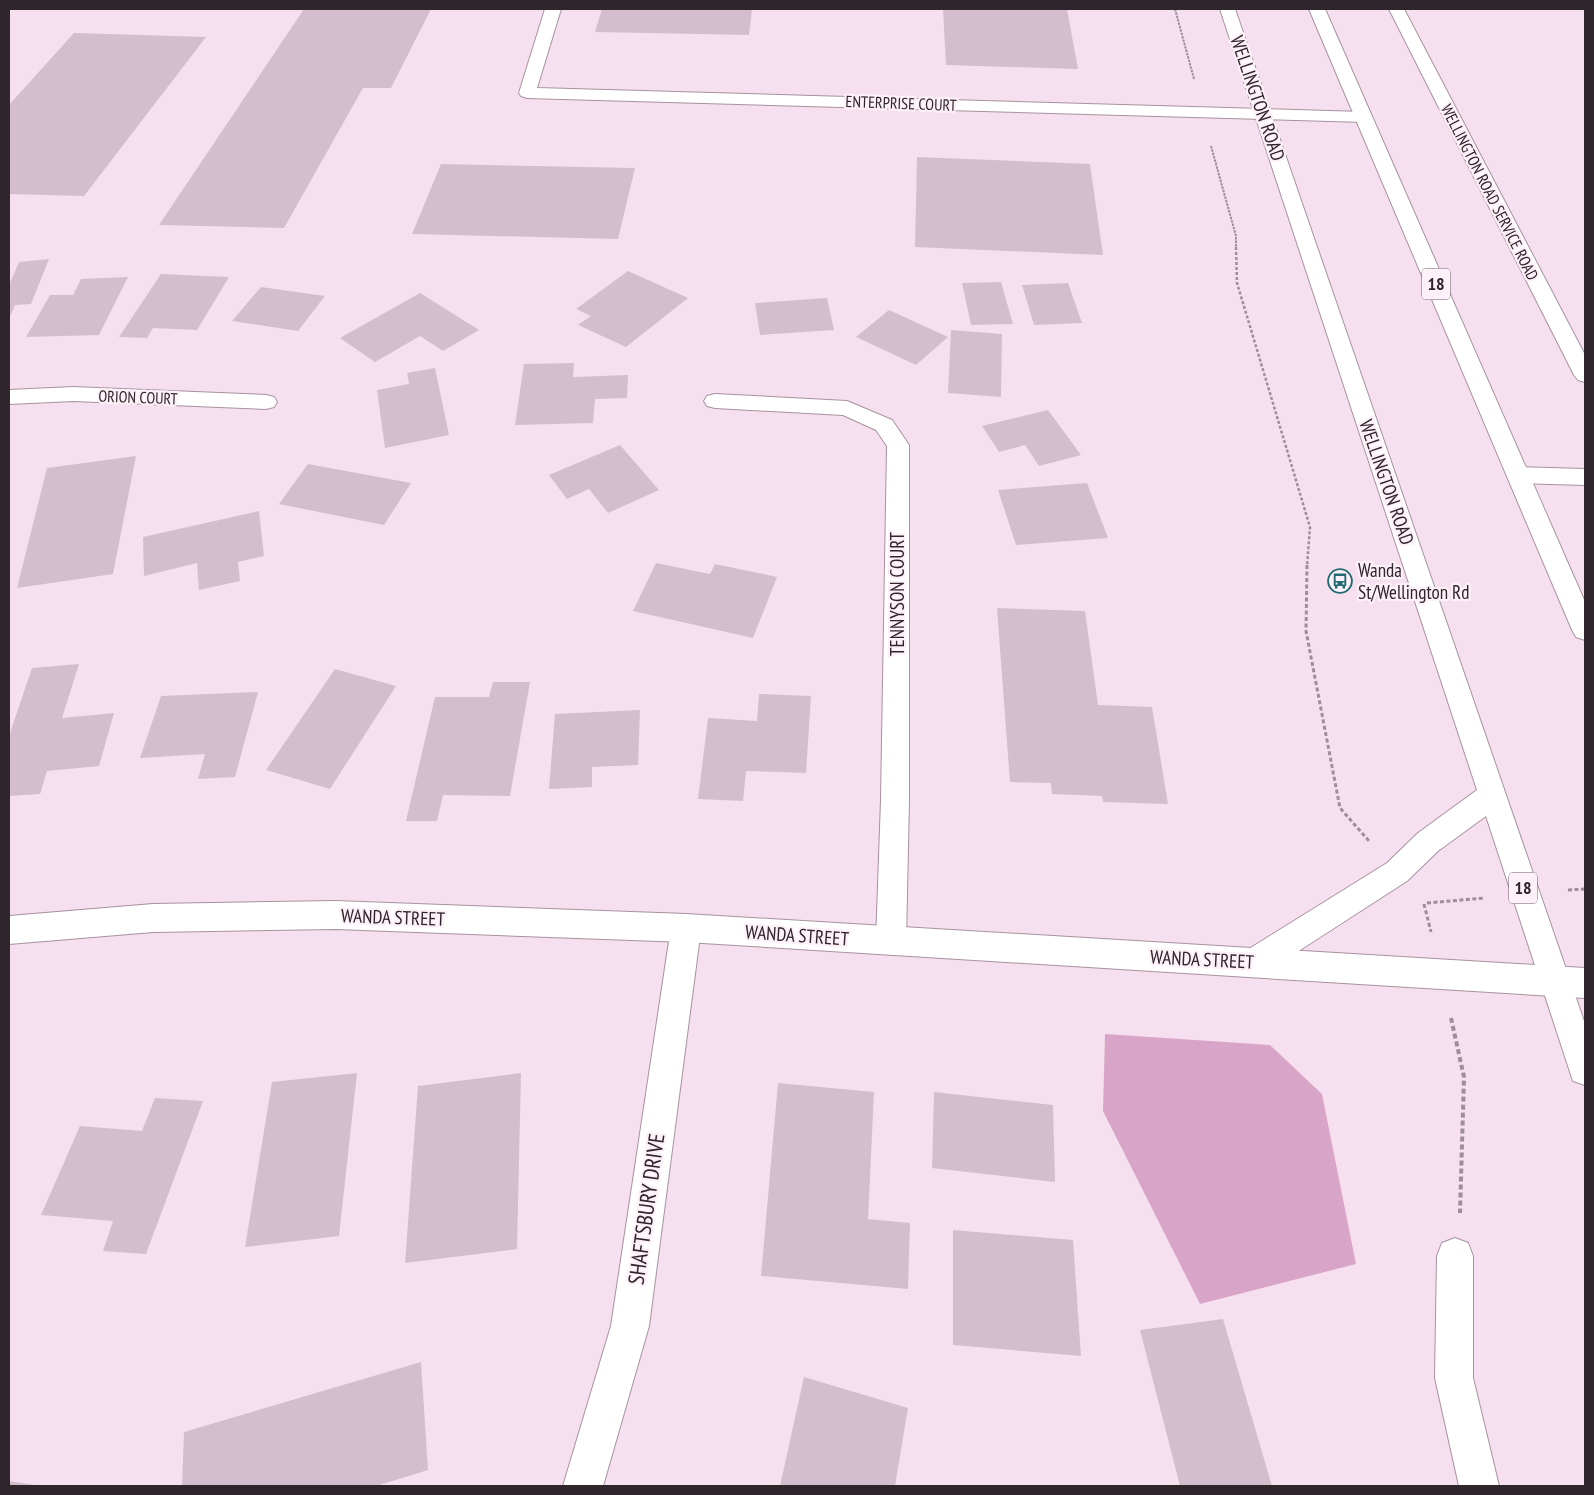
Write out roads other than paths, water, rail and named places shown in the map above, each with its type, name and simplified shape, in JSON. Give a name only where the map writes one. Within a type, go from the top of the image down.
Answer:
[{"type":"main road","name":"ENTERPRISE COURT","points":[[552,9],[527,93],[1364,118]]},
{"type":"main road","name":"WELLINGTON ROAD","points":[[1227,9],[1585,1069]]},
{"type":"main road","name":"18","points":[[1317,9],[1585,630]]},
{"type":"main road","name":"WELLINGTON ROAD SERVICE ROAD","points":[[1396,9],[1585,374]]},
{"type":"main road","name":"ORION COURT","points":[[9,397],[72,394],[266,402]]},
{"type":"main road","name":"TENNYSON COURT","points":[[714,401],[847,408],[884,425],[898,445],[895,800],[891,941]]},
{"type":"main road","points":[[1518,474],[1585,477]]},
{"type":"main road","points":[[1255,962],[1346,902],[1397,872],[1428,842],[1493,794]]},
{"type":"main road","name":"WANDA STREET","points":[[9,930],[153,918],[336,915],[686,928],[1585,983]]},
{"type":"main road","name":"SHAFTSBURY DRIVE","points":[[583,1486],[630,1326],[686,928]]},
{"type":"main road","points":[[1456,1256],[1454,1378],[1479,1486]]},
{"type":"place","name":"Wanda St/Wellington Rd","points":[[1340,581]]}]
